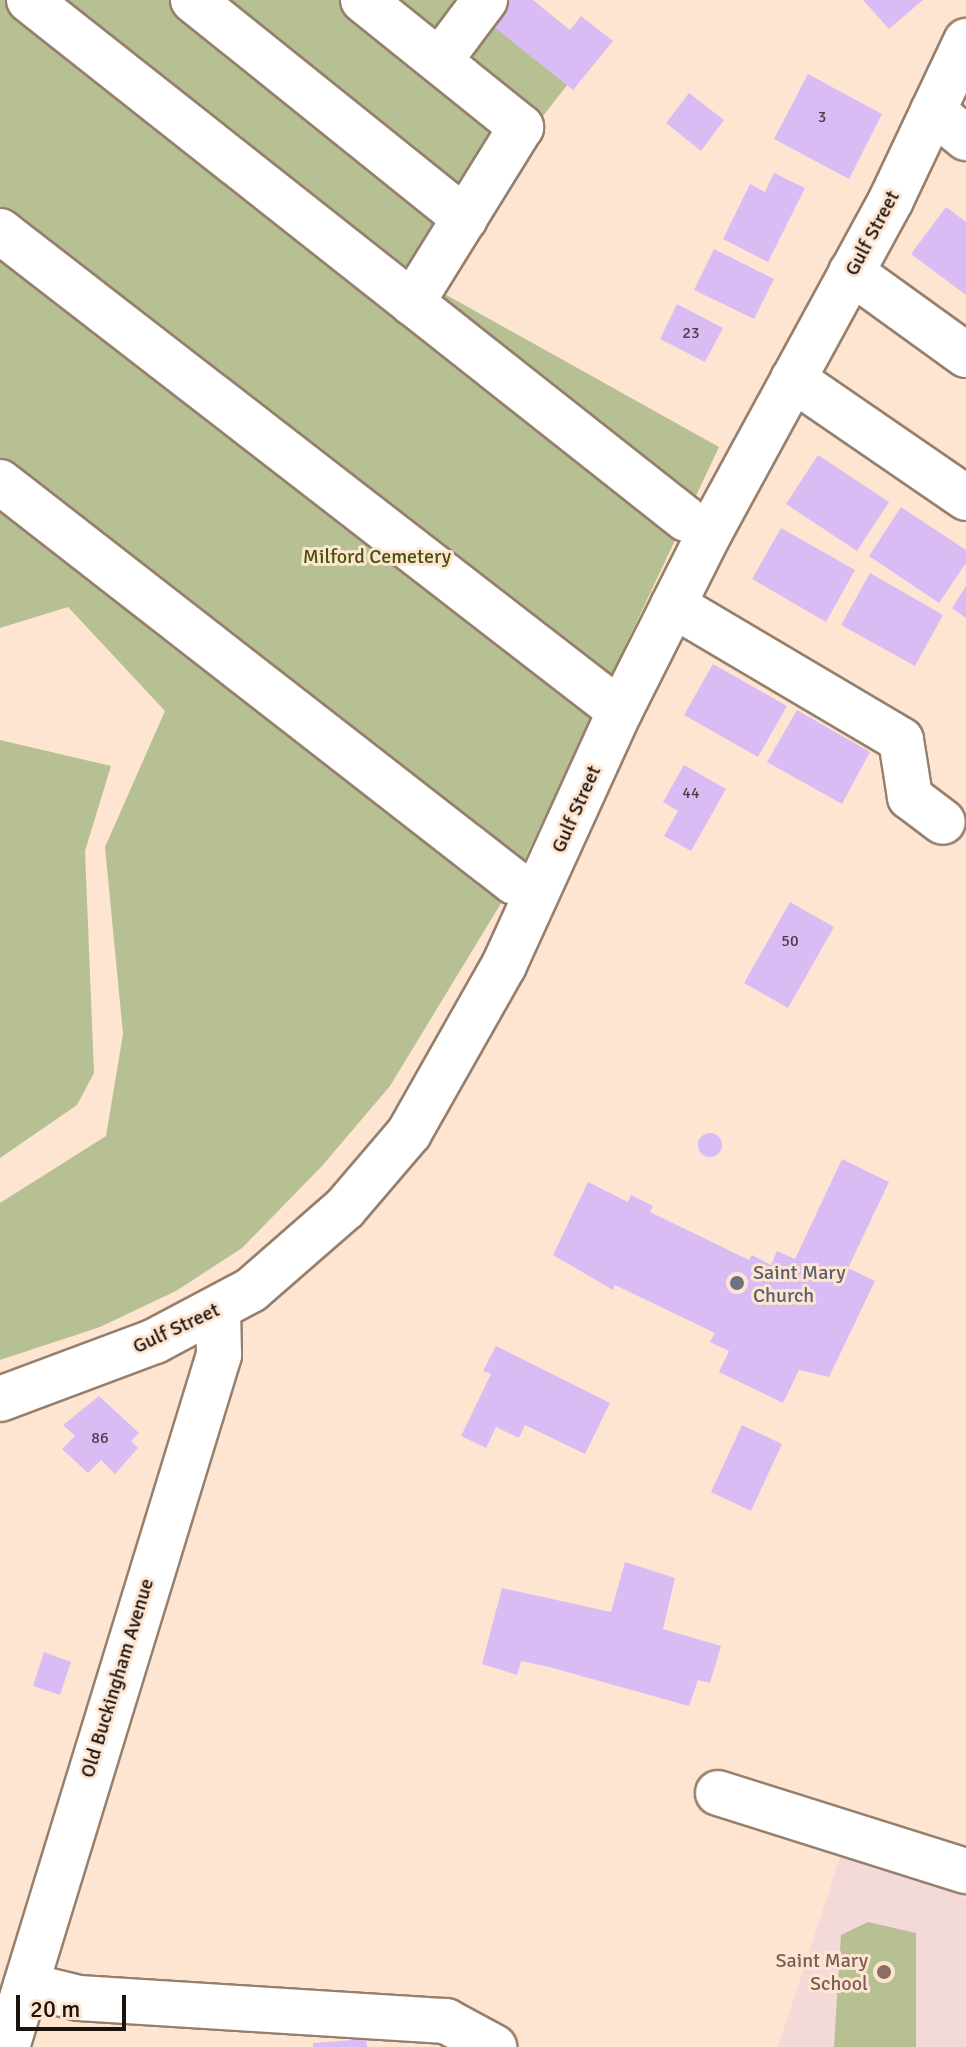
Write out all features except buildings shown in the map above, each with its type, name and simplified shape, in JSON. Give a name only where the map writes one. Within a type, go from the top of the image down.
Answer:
[{"type":"street","points":[[29,0],[686,519]]},
{"type":"street","points":[[193,0],[465,219]]},
{"type":"street","points":[[363,0],[521,127],[412,303]]},
{"type":"street","points":[[440,60],[485,0]]},
{"type":"street","name":"Gulf Street","points":[[0,1399],[155,1341],[251,1290],[345,1208],[409,1133],[515,944],[620,711],[673,605],[851,272],[966,41]]},
{"type":"street","points":[[933,111],[966,138]]},
{"type":"street","points":[[0,231],[620,711]]},
{"type":"street","points":[[851,272],[966,355]]},
{"type":"street","points":[[793,379],[966,498]]},
{"type":"street","points":[[0,482],[514,882]]},
{"type":"street","points":[[673,605],[901,740],[910,797],[943,822]]},
{"type":"street","name":"Old Buckingham Avenue","points":[[7,2047],[219,1355],[218,1309]]},
{"type":"street","points":[[718,1793],[966,1871]]},
{"type":"street","points":[[26,1985],[79,1998],[446,2021],[494,2047]]},
{"type":"shaded area","name":"Saint Mary School","points":[[842,1851],[966,1898],[966,2047],[778,2047]]},
{"type":"green space","name":"Milford Cemetery","points":[[0,0],[530,0],[590,56],[416,278],[719,447],[514,882],[390,1086],[322,1166],[242,1248],[176,1291],[100,1327],[0,1360],[0,1203],[106,1136],[123,1034],[105,847],[165,711],[68,607],[0,628]]},
{"type":"green space","points":[[0,740],[111,766],[85,851],[94,1073],[77,1105],[0,1158]]},
{"type":"green space","points":[[868,1922],[916,1933],[916,2047],[834,2047],[841,1935]]},
{"type":"place","name":"Saint Mary Church","points":[[737,1283]]},
{"type":"place","name":"Saint Mary School","points":[[884,1972]]}]
